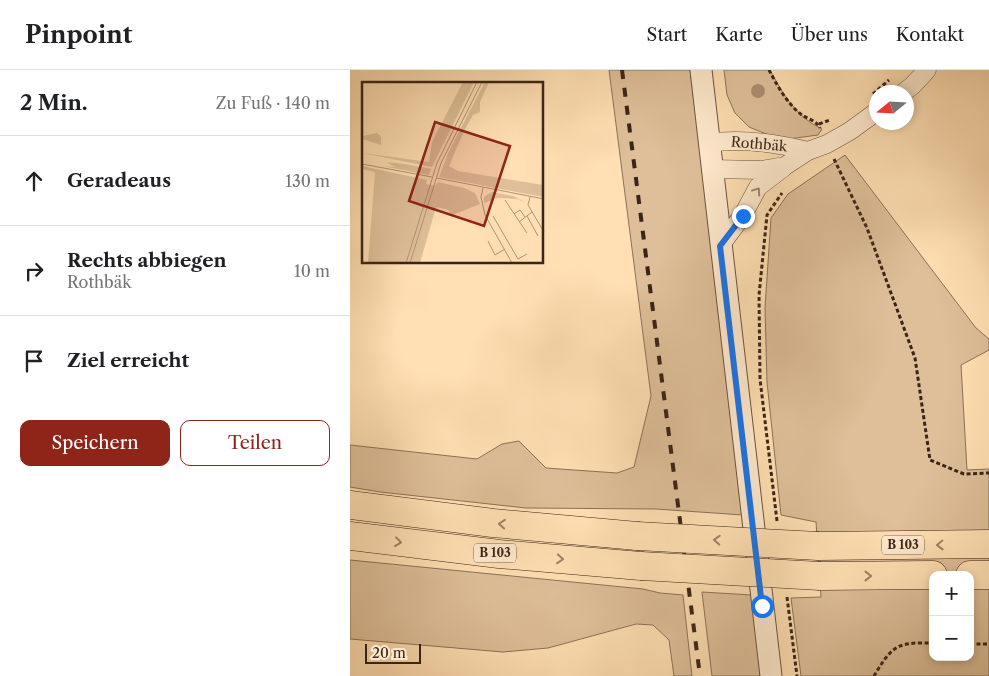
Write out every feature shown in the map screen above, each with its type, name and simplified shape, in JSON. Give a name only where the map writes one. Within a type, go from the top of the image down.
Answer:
[{"type":"highway","name":"B 103","points":[[350,505],[492,523],[638,536],[818,546],[989,544]]},
{"type":"highway","name":"B 103","points":[[350,536],[500,554],[641,566],[820,576],[929,575]]},
{"type":"highway","points":[[974,575],[989,575]]},
{"type":"street","points":[[700,70],[771,676]]},
{"type":"street","points":[[913,85],[927,70]]},
{"type":"street","name":"Rothbäk","points":[[720,246],[743,216],[758,186],[808,151],[827,144],[869,117]]},
{"type":"street","name":"Rothbäk","points":[[709,143],[725,140],[754,142],[790,146],[808,151]]},
{"type":"street","name":"Rothbäk","points":[[712,169],[761,170],[785,166]]},
{"type":"path","points":[[769,70],[788,100],[801,114],[819,124]]},
{"type":"path","points":[[833,158],[867,228],[914,358],[930,460],[964,474],[989,473]]},
{"type":"path","points":[[778,526],[760,379],[759,295],[767,215],[784,190]]},
{"type":"path","points":[[786,595],[797,676]]},
{"type":"path","points":[[874,676],[883,660],[899,646],[929,643]]},
{"type":"path","points":[[974,644],[989,644]]},
{"type":"shaded area","points":[[609,70],[690,70],[743,515],[656,509],[526,508],[350,487],[350,445],[477,459],[502,444],[519,441],[546,468],[617,473],[634,467],[651,396]]},
{"type":"shaded area","points":[[724,70],[770,70],[791,104],[805,118],[822,129],[818,135],[781,140],[749,127],[735,113],[727,95]]},
{"type":"shaded area","points":[[845,155],[976,328],[989,339],[989,350],[961,365],[967,470],[989,469],[989,676],[801,676],[791,598],[821,597],[816,522],[781,515],[767,382],[765,308],[771,218],[788,194]]},
{"type":"shaded area","points":[[350,560],[643,589],[683,595],[692,676],[674,676],[669,640],[653,625],[636,624],[548,648],[503,652],[350,639]]},
{"type":"shaded area","points":[[702,592],[752,595],[762,676],[712,676]]},
{"type":"railway","points":[[622,70],[700,676]]},
{"type":"route","points":[[743,216],[720,246],[762,606]]}]
